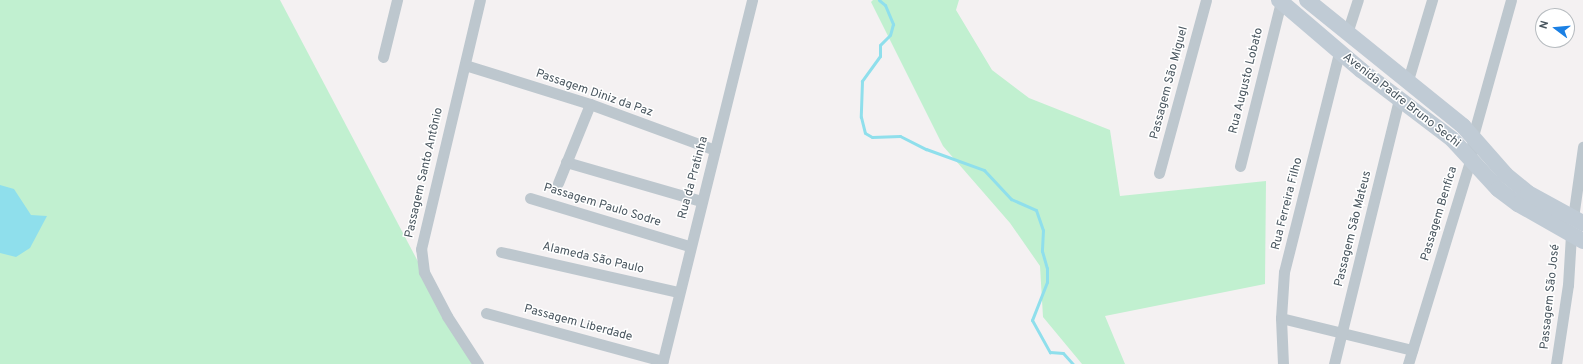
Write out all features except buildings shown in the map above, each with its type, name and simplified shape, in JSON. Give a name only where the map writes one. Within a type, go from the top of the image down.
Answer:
[{"type":"main road","name":"Avenida Padre Bruno Sechi","points":[[1307,0],[1408,80],[1474,136],[1506,176],[1578,229]]},
{"type":"main road","name":"Avenida Padre Bruno Sechi","points":[[1280,1],[1339,53],[1452,139],[1498,189],[1518,204],[1578,229]]},
{"type":"street","points":[[383,57],[397,0]]},
{"type":"street","name":"Passagem Santo Antônio","points":[[478,364],[447,316],[424,272],[421,249],[480,0]]},
{"type":"street","name":"Rua da Pratinha","points":[[662,362],[689,246],[715,150],[752,0]]},
{"type":"street","name":"Passagem São Miguel","points":[[1159,173],[1206,0]]},
{"type":"street","points":[[1347,33],[1358,0]]},
{"type":"street","points":[[1408,80],[1432,0]]},
{"type":"street","name":"Passagem Benfica","points":[[1408,364],[1471,158],[1474,136],[1511,0]]},
{"type":"street","name":"Rua Augusto Lobato","points":[[1240,166],[1280,1]]},
{"type":"street","name":"Rua Ferreira Filho","points":[[1284,364],[1282,318],[1284,272],[1339,53]]},
{"type":"street","name":"Passagem Diniz da Paz","points":[[465,66],[590,104],[715,150]]},
{"type":"street","name":"Passagem São Mateus","points":[[1334,364],[1399,100]]},
{"type":"street","points":[[558,183],[590,104]]},
{"type":"street","name":"Passagem São José","points":[[1556,364],[1578,229],[1583,147]]},
{"type":"street","points":[[566,162],[701,201]]},
{"type":"street","name":"Passagem Paulo Sodre","points":[[530,198],[689,246]]},
{"type":"street","name":"Alameda São Paulo","points":[[501,252],[678,292]]},
{"type":"street","name":"Passagem Liberdade","points":[[486,313],[662,362]]},
{"type":"street","points":[[1282,318],[1412,350]]},
{"type":"green space","points":[[0,0],[280,0],[472,364],[0,364]]},
{"type":"green space","points":[[873,0],[959,0],[956,10],[992,70],[1029,98],[1110,130],[1120,196],[1266,181],[1265,284],[1105,316],[1125,364],[1082,364],[1043,317],[1040,266],[1010,223],[943,146],[871,2]]},
{"type":"water","points":[[0,185],[14,189],[31,215],[47,216],[30,248],[16,257],[0,253]]},
{"type":"waterway","points":[[879,0],[885,5],[893,24],[890,35],[880,45],[880,56],[862,81],[861,117],[865,133],[872,137],[900,136],[926,149],[984,170],[1011,199],[1036,210],[1043,230],[1042,251],[1047,268],[1047,282],[1032,320],[1050,352],[1063,353],[1073,364]]}]
